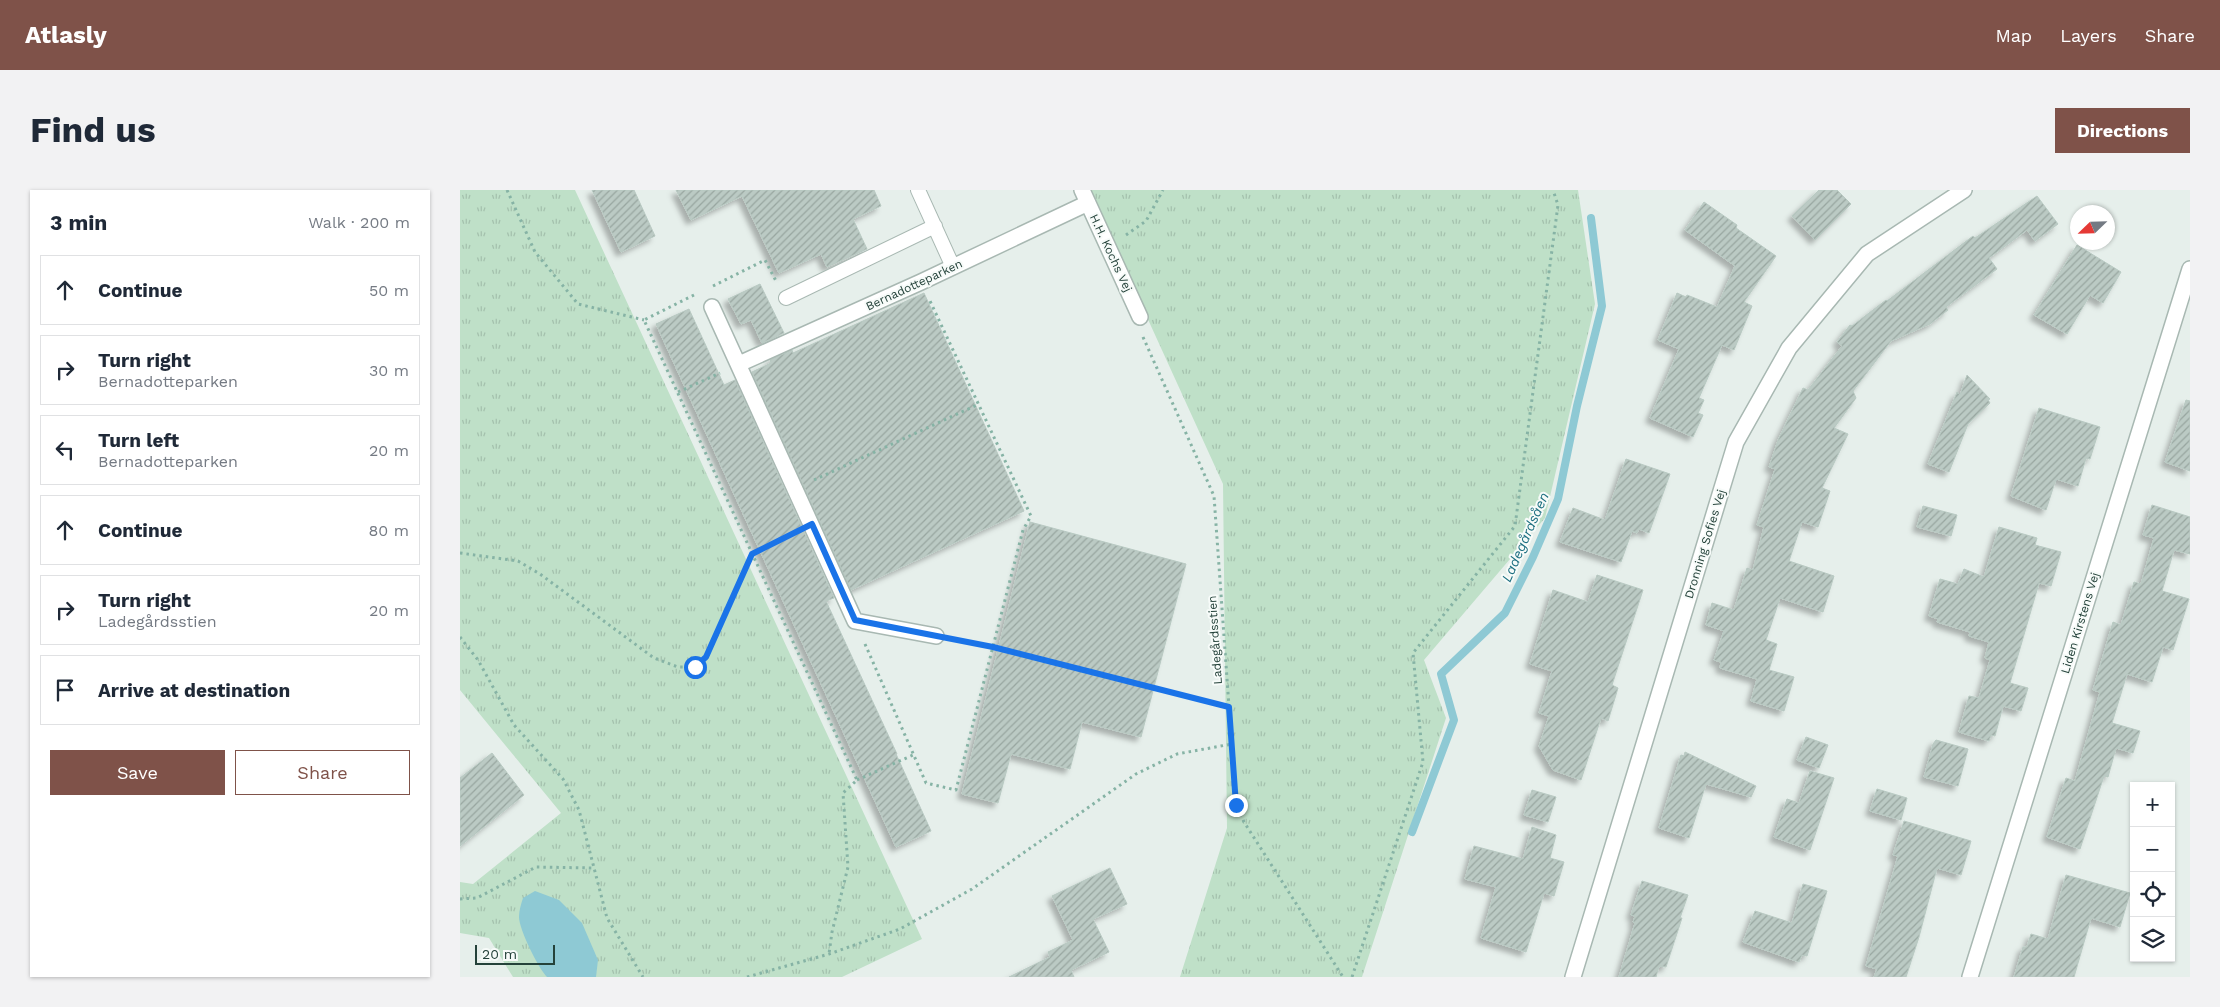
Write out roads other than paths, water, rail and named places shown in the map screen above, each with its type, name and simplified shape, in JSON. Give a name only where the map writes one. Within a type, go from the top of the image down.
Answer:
[{"type":"street","name":"Dronning Sofies Vej","points":[[1573,977],[1736,442],[1789,348],[1867,254],[1964,190]]},
{"type":"street","name":"H.H. Kochs Vej","points":[[1085,197],[1140,317]]},
{"type":"street","name":"Bernadotteparken","points":[[739,364],[922,282],[1085,197]]},
{"type":"street","name":"Liden Kirstens Vej","points":[[1970,977],[2190,269]]},
{"type":"street","points":[[712,307],[855,620],[936,636]]},
{"type":"lane","points":[[918,190],[953,267]]},
{"type":"lane","points":[[786,298],[934,226]]},
{"type":"water","points":[[535,891],[559,900],[582,923],[598,960],[596,977],[547,977],[543,972],[525,939],[519,917],[523,898]]},
{"type":"waterway","name":"Ladegårdsåen","points":[[1412,832],[1454,720],[1441,674],[1505,613],[1533,557],[1558,499],[1577,406],[1602,306],[1591,218]]}]
